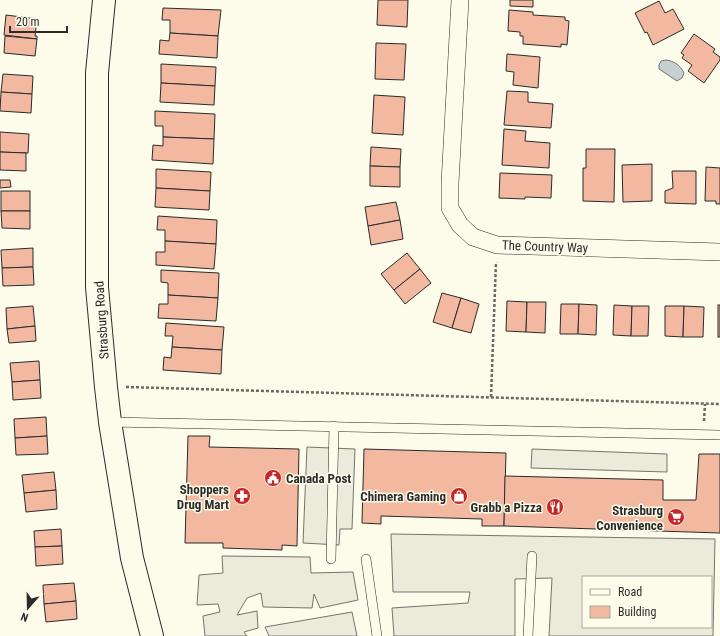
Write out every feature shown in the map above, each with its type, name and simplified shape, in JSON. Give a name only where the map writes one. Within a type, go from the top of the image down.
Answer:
[{"type":"street","name":"Strasburg Road","points":[[104,0],[97,73],[97,287],[110,422],[132,558],[152,636]]},
{"type":"street","name":"The Country Way","points":[[460,0],[450,183],[450,208],[460,225],[473,237],[496,245],[720,252]]},
{"type":"lane","points":[[110,422],[720,435]]},
{"type":"lane","points":[[331,559],[334,426]]},
{"type":"lane","points":[[528,636],[532,556]]},
{"type":"lane","points":[[366,559],[377,636]]},
{"type":"path","points":[[491,397],[496,245]]},
{"type":"path","points":[[106,387],[720,404]]},
{"type":"shaded area","points":[[666,60],[674,62],[681,68],[684,73],[682,78],[677,81],[659,69],[661,61]]},
{"type":"shaded area","points":[[307,447],[355,449],[352,529],[340,529],[339,545],[303,543]]},
{"type":"shaded area","points":[[532,449],[667,454],[667,472],[531,468]]},
{"type":"shaded area","points":[[391,534],[715,539],[713,636],[549,636],[552,578],[515,579],[515,636],[394,636],[392,608],[468,603],[470,592],[393,592]]},
{"type":"shaded area","points":[[222,556],[310,557],[311,573],[353,572],[358,600],[320,608],[314,594],[312,608],[263,607],[261,593],[247,598],[237,615],[257,611],[258,628],[244,632],[247,636],[205,636],[203,616],[220,612],[218,604],[197,605],[199,575],[223,573]]},
{"type":"shaded area","points":[[352,612],[357,636],[269,636],[265,627]]},
{"type":"building","points":[[378,0],[408,0],[407,27],[377,25]]},
{"type":"building","points":[[510,0],[533,0],[533,7],[510,6]]},
{"type":"building","points":[[659,1],[665,13],[673,9],[684,29],[653,45],[635,13]]},
{"type":"building","points":[[163,8],[221,10],[218,36],[170,33],[170,20],[162,20]]},
{"type":"building","points":[[509,10],[533,12],[533,15],[565,17],[565,20],[569,21],[567,45],[561,44],[561,47],[523,44],[523,36],[520,36],[520,32],[508,31]]},
{"type":"building","points":[[6,15],[37,19],[35,36],[37,36],[37,39],[4,35]]},
{"type":"building","points":[[170,33],[218,36],[217,58],[159,54],[160,40],[169,41]]},
{"type":"building","points":[[694,34],[715,49],[713,52],[720,57],[720,60],[704,83],[688,71],[692,65],[682,58],[684,55],[681,53]]},
{"type":"building","points":[[5,36],[37,39],[35,56],[4,53]]},
{"type":"building","points":[[376,43],[406,44],[404,80],[375,79]]},
{"type":"building","points":[[507,54],[540,57],[538,88],[513,85],[514,72],[506,71]]},
{"type":"building","points":[[161,64],[216,67],[215,86],[161,83]]},
{"type":"building","points":[[3,74],[33,76],[32,94],[1,92]]},
{"type":"building","points":[[161,83],[215,86],[214,105],[160,102]]},
{"type":"building","points":[[507,91],[528,92],[528,102],[553,104],[551,128],[504,125]]},
{"type":"building","points":[[1,92],[32,94],[31,113],[0,111]]},
{"type":"building","points":[[374,95],[405,97],[403,135],[372,133]]},
{"type":"building","points":[[155,111],[215,114],[214,139],[163,137],[163,126],[155,126]]},
{"type":"building","points":[[504,129],[526,131],[525,141],[550,143],[549,168],[502,165]]},
{"type":"building","points":[[0,132],[29,134],[28,153],[0,152]]},
{"type":"building","points":[[163,137],[214,139],[213,164],[152,160],[153,145],[163,146]]},
{"type":"building","points":[[371,147],[401,149],[400,167],[370,166]]},
{"type":"building","points":[[586,149],[615,149],[614,202],[583,201],[583,168],[586,168]]},
{"type":"building","points":[[0,152],[26,153],[26,171],[0,170]]},
{"type":"building","points":[[652,164],[652,201],[623,202],[622,165]]},
{"type":"building","points":[[370,166],[400,167],[400,187],[370,186]]},
{"type":"building","points":[[706,167],[720,168],[720,204],[716,204],[716,201],[705,201]]},
{"type":"building","points":[[156,169],[211,172],[210,191],[156,188]]},
{"type":"building","points":[[672,171],[696,171],[696,204],[665,203],[665,191],[673,188]]},
{"type":"building","points":[[500,173],[552,175],[551,198],[499,198]]},
{"type":"building","points":[[0,180],[10,180],[11,187],[0,188]]},
{"type":"building","points":[[156,188],[210,191],[209,210],[155,207]]},
{"type":"building","points":[[1,191],[30,191],[30,211],[1,211]]},
{"type":"building","points":[[396,202],[400,220],[368,226],[365,207]]},
{"type":"building","points":[[1,211],[30,211],[30,229],[2,228]]},
{"type":"building","points":[[158,216],[217,220],[216,244],[165,241],[165,230],[157,230]]},
{"type":"building","points":[[400,220],[403,239],[371,245],[368,226]]},
{"type":"building","points":[[165,241],[216,244],[214,269],[156,265],[156,252],[165,252]]},
{"type":"building","points":[[33,248],[33,267],[2,268],[1,250]]},
{"type":"building","points":[[407,253],[420,269],[394,290],[381,274]]},
{"type":"building","points":[[33,267],[34,285],[3,286],[2,268]]},
{"type":"building","points":[[420,269],[431,283],[405,304],[394,290]]},
{"type":"building","points":[[161,270],[219,273],[218,298],[168,295],[168,283],[161,282]]},
{"type":"building","points":[[442,293],[461,298],[452,328],[433,322]]},
{"type":"building","points":[[168,295],[218,298],[216,321],[158,318],[159,304],[168,304]]},
{"type":"building","points":[[461,298],[479,304],[471,333],[452,328]]},
{"type":"building","points":[[507,301],[527,302],[526,332],[506,331]]},
{"type":"building","points":[[527,302],[546,302],[545,333],[526,332]]},
{"type":"building","points":[[561,304],[579,304],[578,334],[560,334]]},
{"type":"building","points":[[579,304],[597,305],[596,335],[578,334]]},
{"type":"building","points":[[614,305],[632,306],[631,336],[613,335]]},
{"type":"building","points":[[718,305],[720,305],[720,337],[718,337]]},
{"type":"building","points":[[33,306],[35,326],[7,329],[6,308]]},
{"type":"building","points":[[632,306],[649,306],[648,336],[631,336]]},
{"type":"building","points":[[665,306],[684,306],[683,337],[665,336]]},
{"type":"building","points":[[684,306],[704,307],[703,337],[683,337]]},
{"type":"building","points":[[166,323],[224,327],[222,350],[172,347],[173,336],[165,336]]},
{"type":"building","points":[[35,326],[36,341],[9,343],[7,329]]},
{"type":"building","points":[[172,347],[222,350],[221,374],[163,370],[164,357],[171,358]]},
{"type":"building","points":[[39,361],[40,380],[12,382],[10,363]]},
{"type":"building","points":[[40,380],[41,398],[13,400],[12,382]]},
{"type":"building","points":[[46,417],[47,436],[15,438],[14,419]]},
{"type":"building","points":[[47,436],[48,454],[16,455],[15,438]]},
{"type":"building","name":"Shoppers Drug Mart","points":[[188,436],[210,436],[209,447],[299,449],[297,546],[282,545],[282,550],[223,548],[223,543],[185,543]]},
{"type":"building","points":[[364,449],[506,453],[504,526],[482,526],[482,519],[381,516],[381,524],[362,523]]},
{"type":"building","points":[[699,454],[720,454],[720,533],[504,526],[505,476],[663,480],[663,500],[696,500]]},
{"type":"building","points":[[54,472],[56,490],[24,493],[22,475]]},
{"type":"building","points":[[56,490],[57,509],[26,512],[24,493]]},
{"type":"building","points":[[61,529],[62,546],[35,547],[34,531]]},
{"type":"building","points":[[62,546],[63,564],[36,566],[35,547]]},
{"type":"building","points":[[74,583],[76,601],[44,604],[43,585]]},
{"type":"building","points":[[76,601],[77,619],[46,622],[44,604]]},
{"type":"place","name":"Canada Post","points":[[273,478]]},
{"type":"place","name":"Shoppers Drug Mart","points":[[242,496]]},
{"type":"place","name":"Chimera Gaming","points":[[459,496]]},
{"type":"place","name":"Grabb a Pizza","points":[[555,507]]},
{"type":"place","name":"Strasburg Convenience","points":[[676,517]]}]
